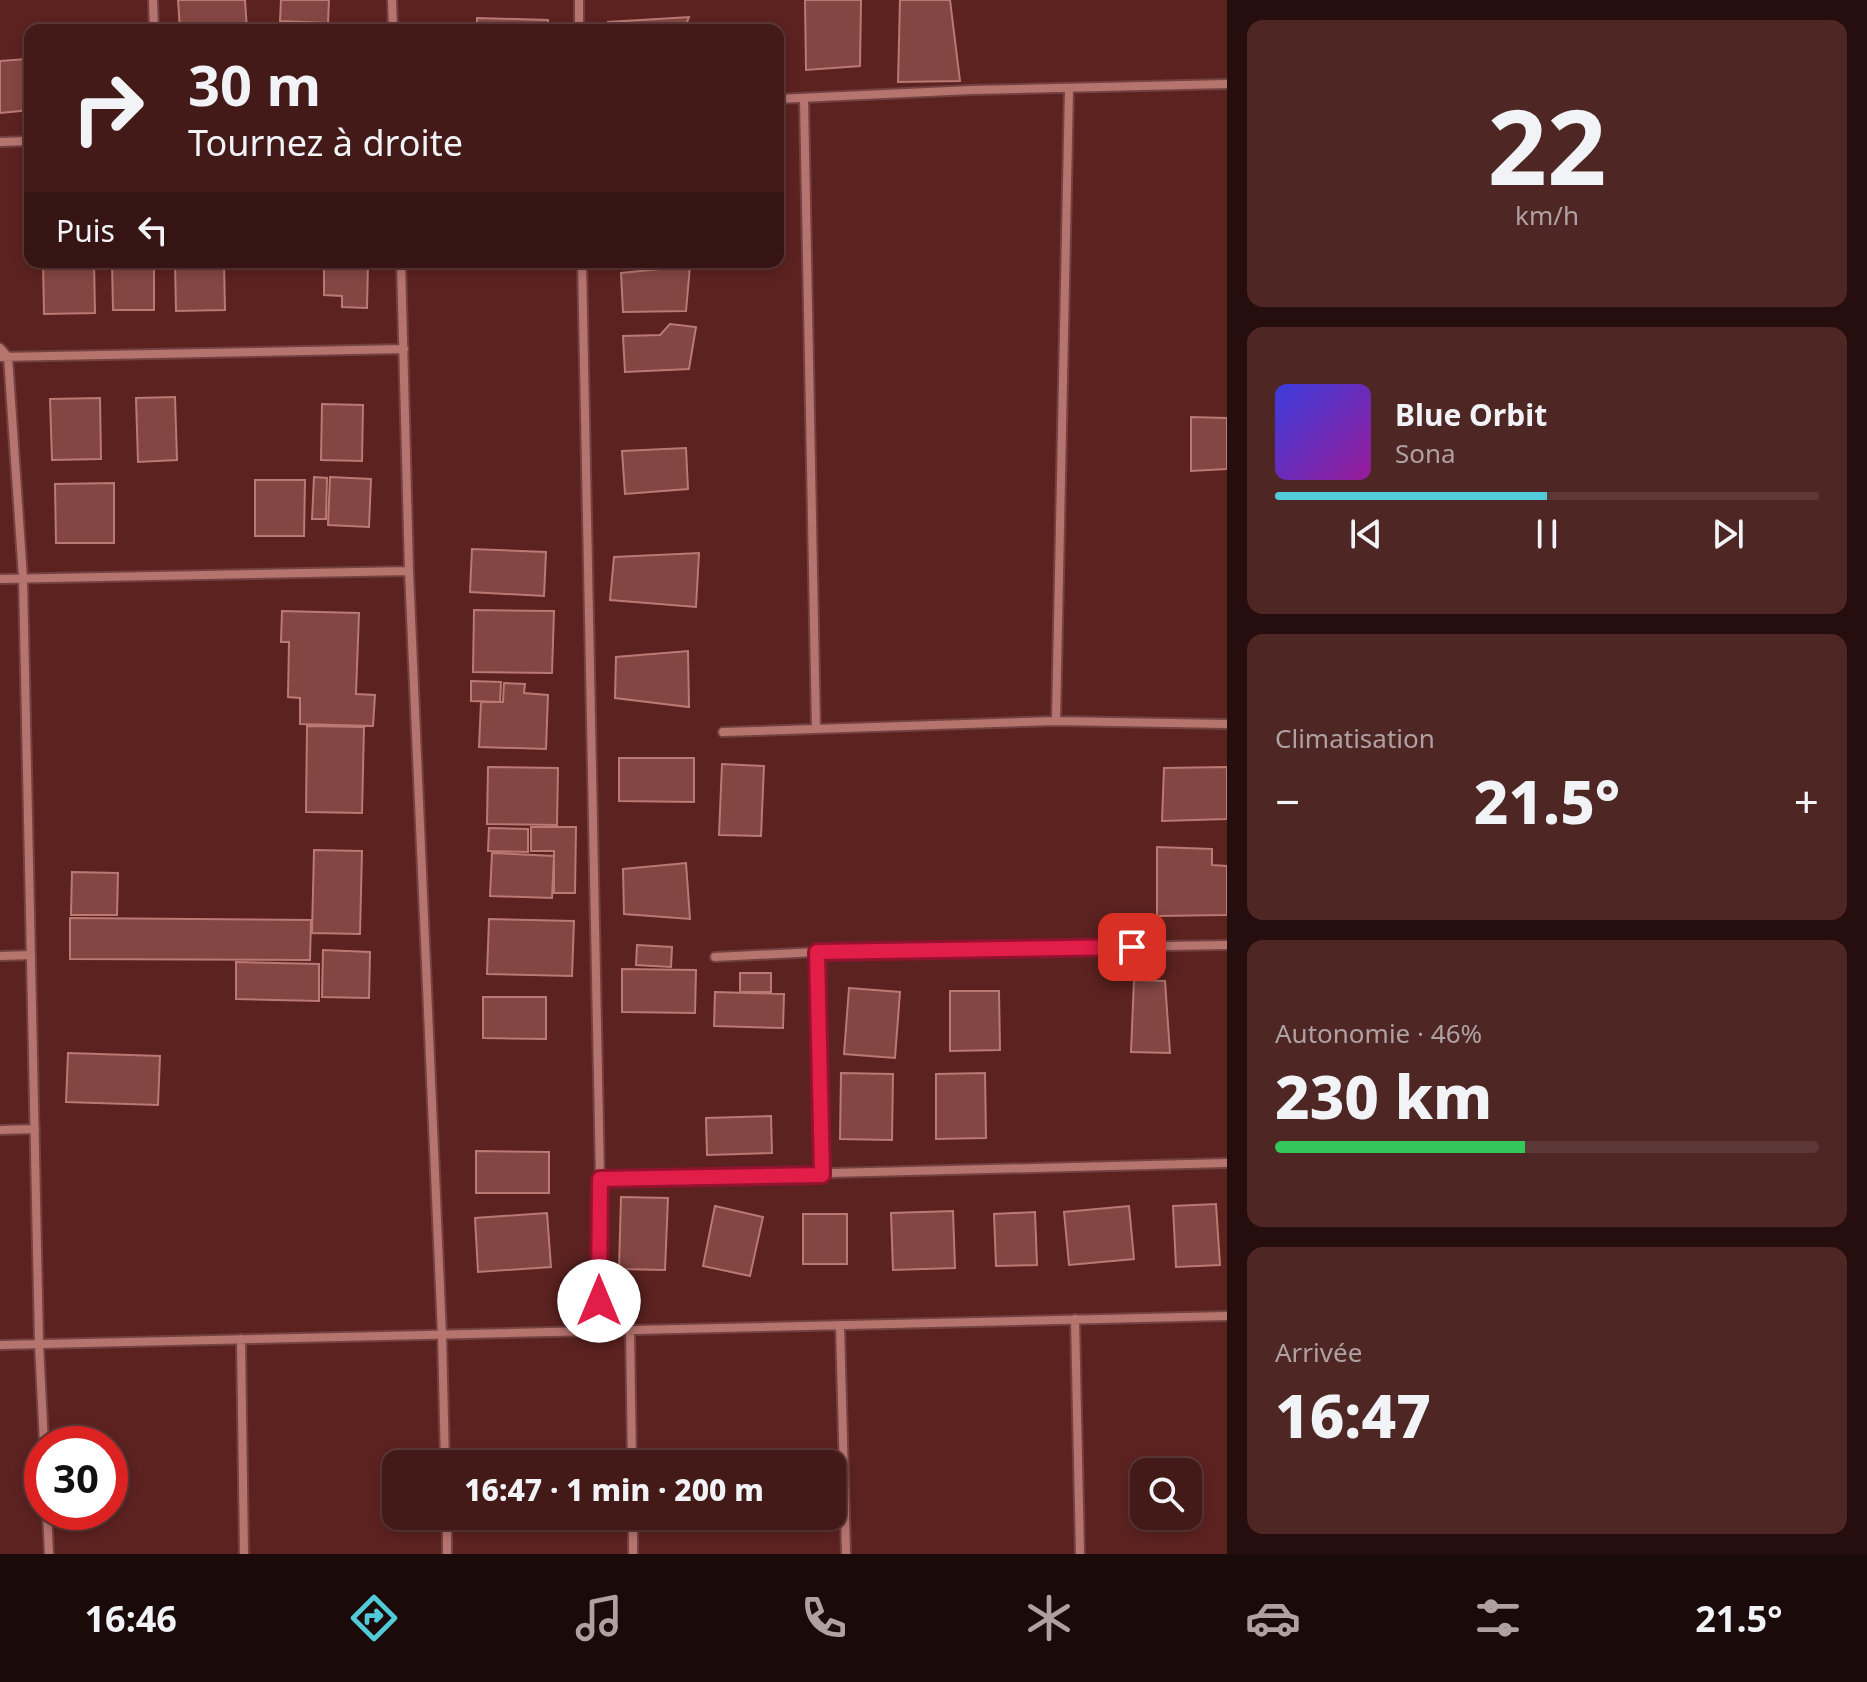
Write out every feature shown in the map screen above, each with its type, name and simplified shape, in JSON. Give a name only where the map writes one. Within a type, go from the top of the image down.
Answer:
[{"type":"street","points":[[153,0],[154,24]]},
{"type":"street","points":[[392,0],[393,24]]},
{"type":"street","points":[[579,0],[579,24]]},
{"type":"street","points":[[784,99],[1227,84]]},
{"type":"street","points":[[1056,721],[1069,88]]},
{"type":"street","points":[[804,99],[816,729]]},
{"type":"street","points":[[0,142],[24,141]]},
{"type":"street","points":[[401,268],[409,571],[445,1450]]},
{"type":"street","points":[[582,268],[600,1179],[599,1331]]},
{"type":"street","points":[[0,348],[4,357],[23,578],[43,1426]]},
{"type":"street","points":[[4,357],[404,349]]},
{"type":"street","points":[[0,579],[409,571]]},
{"type":"street","points":[[723,732],[1056,721],[1227,724]]},
{"type":"street","points":[[715,957],[817,952],[1227,945]]},
{"type":"street","points":[[817,952],[822,1175]]},
{"type":"street","points":[[0,956],[31,955]]},
{"type":"street","points":[[0,1130],[35,1129]]},
{"type":"street","points":[[600,1179],[1227,1163]]},
{"type":"street","points":[[0,1345],[1227,1316]]},
{"type":"street","points":[[1075,1319],[1080,1554]]},
{"type":"street","points":[[840,1325],[846,1554]]},
{"type":"street","points":[[630,1330],[632,1450]]},
{"type":"street","points":[[241,1339],[244,1554]]},
{"type":"street","points":[[48,1530],[49,1554]]},
{"type":"street","points":[[447,1530],[447,1554]]},
{"type":"street","points":[[633,1530],[633,1554]]},
{"type":"building","points":[[178,0],[245,0],[247,24],[180,24]]},
{"type":"building","points":[[281,0],[329,0],[328,23],[280,21]]},
{"type":"building","points":[[805,0],[861,0],[860,66],[806,70]]},
{"type":"building","points":[[900,0],[950,0],[960,81],[898,82]]},
{"type":"building","points":[[689,17],[686,24],[608,22]]},
{"type":"building","points":[[477,18],[548,20],[548,24],[477,24]]},
{"type":"building","points":[[24,59],[24,111],[0,113],[0,61]]},
{"type":"building","points":[[43,268],[94,268],[95,313],[44,314]]},
{"type":"building","points":[[112,268],[154,268],[154,310],[113,310]]},
{"type":"building","points":[[175,268],[224,268],[225,310],[176,311]]},
{"type":"building","points":[[324,268],[368,268],[367,308],[342,307],[342,296],[324,295]]},
{"type":"building","points":[[690,268],[686,311],[623,312],[621,273]]},
{"type":"building","points":[[670,324],[696,327],[689,369],[625,372],[623,336],[660,335]]},
{"type":"building","points":[[175,397],[177,460],[138,462],[136,398]]},
{"type":"building","points":[[100,398],[101,459],[52,460],[50,399]]},
{"type":"building","points":[[322,404],[363,405],[362,461],[321,460]]},
{"type":"building","points":[[1191,417],[1227,418],[1227,469],[1191,471]]},
{"type":"building","points":[[686,448],[688,489],[625,494],[622,451]]},
{"type":"building","points":[[314,477],[327,478],[326,519],[312,519]]},
{"type":"building","points":[[330,477],[371,479],[369,527],[328,525]]},
{"type":"building","points":[[255,480],[305,480],[304,536],[255,536]]},
{"type":"building","points":[[114,483],[114,543],[56,543],[55,484]]},
{"type":"building","points":[[472,549],[546,552],[544,596],[470,592]]},
{"type":"building","points":[[699,553],[696,607],[610,600],[614,557]]},
{"type":"building","points":[[474,610],[554,611],[552,673],[473,672]]},
{"type":"building","points":[[282,611],[359,613],[356,694],[375,695],[373,726],[300,724],[300,698],[288,697],[289,642],[281,642]]},
{"type":"building","points":[[688,651],[689,707],[615,698],[616,657]]},
{"type":"building","points":[[471,681],[501,682],[500,702],[471,701]]},
{"type":"building","points":[[504,683],[525,684],[524,693],[548,695],[546,749],[479,747],[481,702],[503,702]]},
{"type":"building","points":[[307,726],[364,727],[362,813],[306,812]]},
{"type":"building","points":[[619,758],[694,758],[694,802],[619,801]]},
{"type":"building","points":[[722,764],[764,766],[761,836],[719,835]]},
{"type":"building","points":[[488,767],[558,768],[557,825],[487,824]]},
{"type":"building","points":[[1227,767],[1227,819],[1162,821],[1164,768]]},
{"type":"building","points":[[531,827],[576,827],[575,893],[554,893],[554,851],[531,851]]},
{"type":"building","points":[[489,828],[528,829],[528,852],[488,851]]},
{"type":"building","points":[[1157,847],[1212,849],[1212,865],[1227,866],[1227,915],[1157,916]]},
{"type":"building","points":[[314,850],[362,851],[360,934],[312,933]]},
{"type":"building","points":[[492,853],[554,856],[552,898],[490,896]]},
{"type":"building","points":[[686,863],[690,919],[624,914],[623,869]]},
{"type":"building","points":[[72,872],[118,873],[117,915],[71,915]]},
{"type":"building","points":[[70,918],[311,920],[310,960],[70,959]]},
{"type":"building","points":[[489,919],[574,921],[572,976],[487,974]]},
{"type":"building","points":[[637,945],[672,947],[671,967],[636,965]]},
{"type":"building","points":[[323,950],[370,952],[369,998],[322,997]]},
{"type":"building","points":[[236,962],[319,964],[319,1001],[236,999]]},
{"type":"building","points":[[622,969],[696,970],[695,1013],[622,1012]]},
{"type":"building","points":[[740,973],[771,973],[771,992],[740,992]]},
{"type":"building","points":[[1134,980],[1165,981],[1170,1053],[1131,1052]]},
{"type":"building","points":[[849,988],[900,992],[895,1058],[844,1054]]},
{"type":"building","points":[[950,991],[999,991],[1000,1050],[950,1051]]},
{"type":"building","points":[[715,992],[784,994],[783,1028],[714,1026]]},
{"type":"building","points":[[483,997],[546,997],[546,1039],[483,1038]]},
{"type":"building","points":[[68,1053],[160,1056],[158,1105],[66,1102]]},
{"type":"building","points":[[841,1073],[893,1074],[892,1140],[840,1139]]},
{"type":"building","points":[[985,1073],[986,1138],[936,1139],[936,1074]]},
{"type":"building","points":[[771,1116],[772,1153],[707,1155],[706,1118]]},
{"type":"building","points":[[476,1151],[549,1152],[549,1193],[476,1193]]},
{"type":"building","points":[[621,1197],[668,1198],[665,1270],[619,1269]]},
{"type":"building","points":[[1216,1204],[1220,1265],[1176,1267],[1173,1206]]},
{"type":"building","points":[[715,1206],[763,1217],[750,1276],[703,1266]]},
{"type":"building","points":[[1129,1206],[1134,1259],[1069,1265],[1064,1212]]},
{"type":"building","points":[[953,1211],[955,1268],[893,1270],[891,1213]]},
{"type":"building","points":[[1035,1212],[1037,1265],[996,1266],[994,1214]]},
{"type":"building","points":[[547,1213],[551,1267],[478,1272],[475,1218]]},
{"type":"building","points":[[803,1214],[847,1214],[847,1264],[803,1264]]},
{"type":"route","points":[[599,1301],[600,1179],[822,1175],[817,952],[1132,947]]}]
